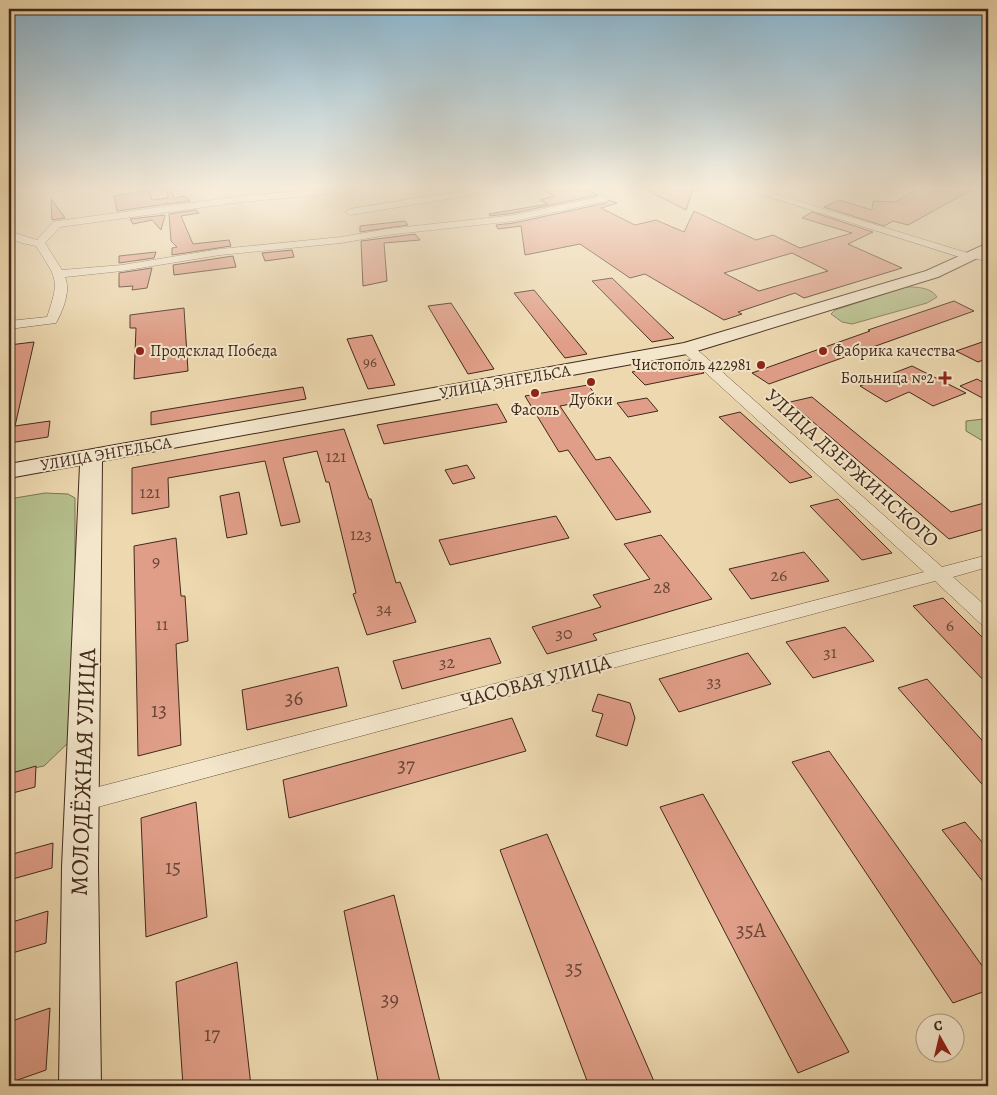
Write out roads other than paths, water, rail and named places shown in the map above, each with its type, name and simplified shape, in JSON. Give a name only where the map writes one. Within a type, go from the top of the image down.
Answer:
[{"type":"main road","name":"УЛИЦА ЭНГЕЛЬСА","points":[[9,471],[687,348],[932,274],[980,255]]},
{"type":"main road","name":"МОЛОДЁЖНАЯ УЛИЦА","points":[[80,1086],[79,922],[91,457]]},
{"type":"street","points":[[9,325],[52,320],[63,284],[60,274],[52,266],[40,244],[19,238]]},
{"type":"street","points":[[40,244],[45,238]]},
{"type":"street","points":[[60,274],[122,268],[220,252],[352,238]]},
{"type":"street","points":[[921,238],[980,255]]},
{"type":"street","name":"УЛИЦА ДЗЕРЖИНСКОГО","points":[[687,348],[988,619]]},
{"type":"street","name":"ЧАСОВАЯ УЛИЦА","points":[[83,800],[938,575],[988,560]]},
{"type":"place","name":"Продсклад Победа","points":[[140,351]]},
{"type":"place","name":"Фабрика качества","points":[[823,351]]},
{"type":"place","name":"Чистополь 422981","points":[[761,365]]},
{"type":"place","name":"Больница №2","points":[[945,378]]},
{"type":"place","name":"Дубки","points":[[591,382]]},
{"type":"place","name":"Фасоль","points":[[535,393]]}]
